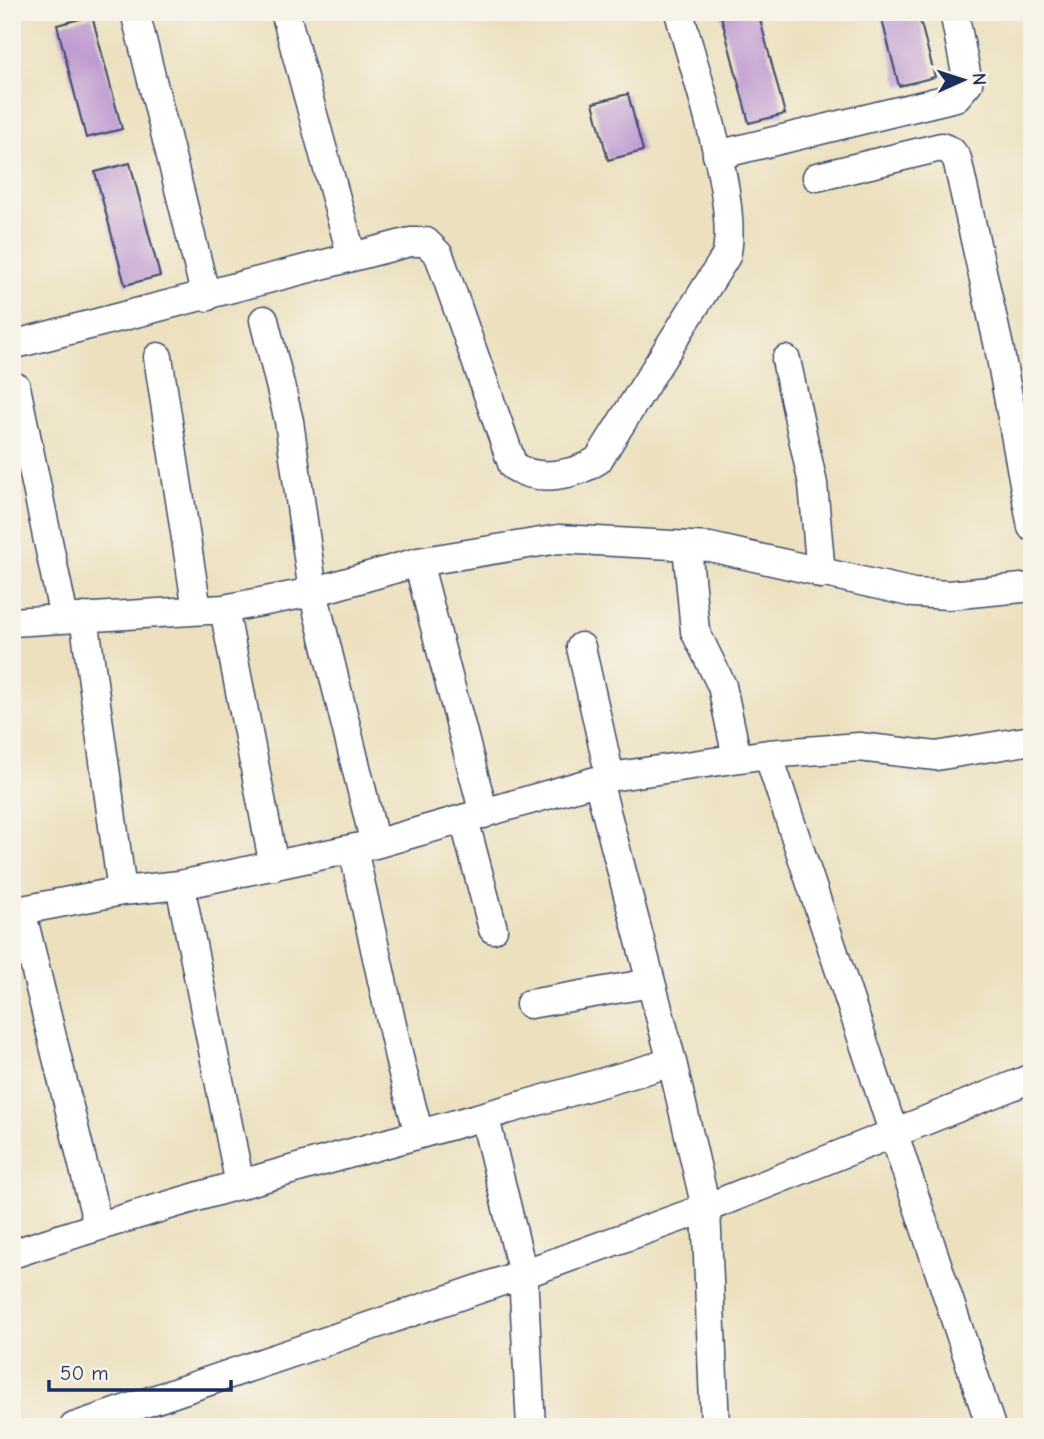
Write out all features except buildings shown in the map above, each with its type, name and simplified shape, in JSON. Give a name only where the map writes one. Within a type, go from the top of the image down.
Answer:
[{"type":"street","points":[[135,12],[206,297]]},
{"type":"street","points":[[285,12],[352,257]]},
{"type":"street","points":[[12,345],[411,242],[426,242],[439,255],[513,466],[526,474],[543,476],[585,469],[597,460],[726,256],[730,240],[717,155],[679,12]]},
{"type":"street","points":[[717,155],[956,97],[968,83],[954,12]]},
{"type":"street","points":[[817,177],[941,147],[951,151],[957,159],[999,346],[1032,527]]},
{"type":"street","points":[[264,320],[289,421],[313,592],[364,847],[398,1054],[419,1134]]},
{"type":"street","points":[[158,357],[210,609],[274,866]]},
{"type":"street","points":[[786,360],[813,484],[821,574]]},
{"type":"street","points":[[16,387],[74,617],[122,891]]},
{"type":"street","points":[[12,622],[210,609],[313,592],[418,562],[559,539],[710,547],[821,574],[926,593],[949,595],[1032,587]]},
{"type":"street","points":[[687,546],[695,631],[722,686],[737,758]]},
{"type":"street","points":[[418,562],[474,817],[493,929]]},
{"type":"street","points":[[581,647],[604,779],[706,1208],[715,1427]]},
{"type":"street","points":[[97,1226],[16,911],[122,891],[180,885],[364,847],[604,779],[768,754],[859,747],[936,756],[1032,740]]},
{"type":"street","points":[[768,754],[991,1427]]},
{"type":"street","points":[[180,885],[240,1185]]},
{"type":"street","points":[[530,1004],[651,983]]},
{"type":"street","points":[[12,1254],[97,1226],[419,1134],[485,1118],[672,1062]]},
{"type":"street","points":[[86,1424],[523,1274],[706,1208],[1032,1078]]},
{"type":"street","points":[[485,1118],[523,1274],[531,1427]]}]
